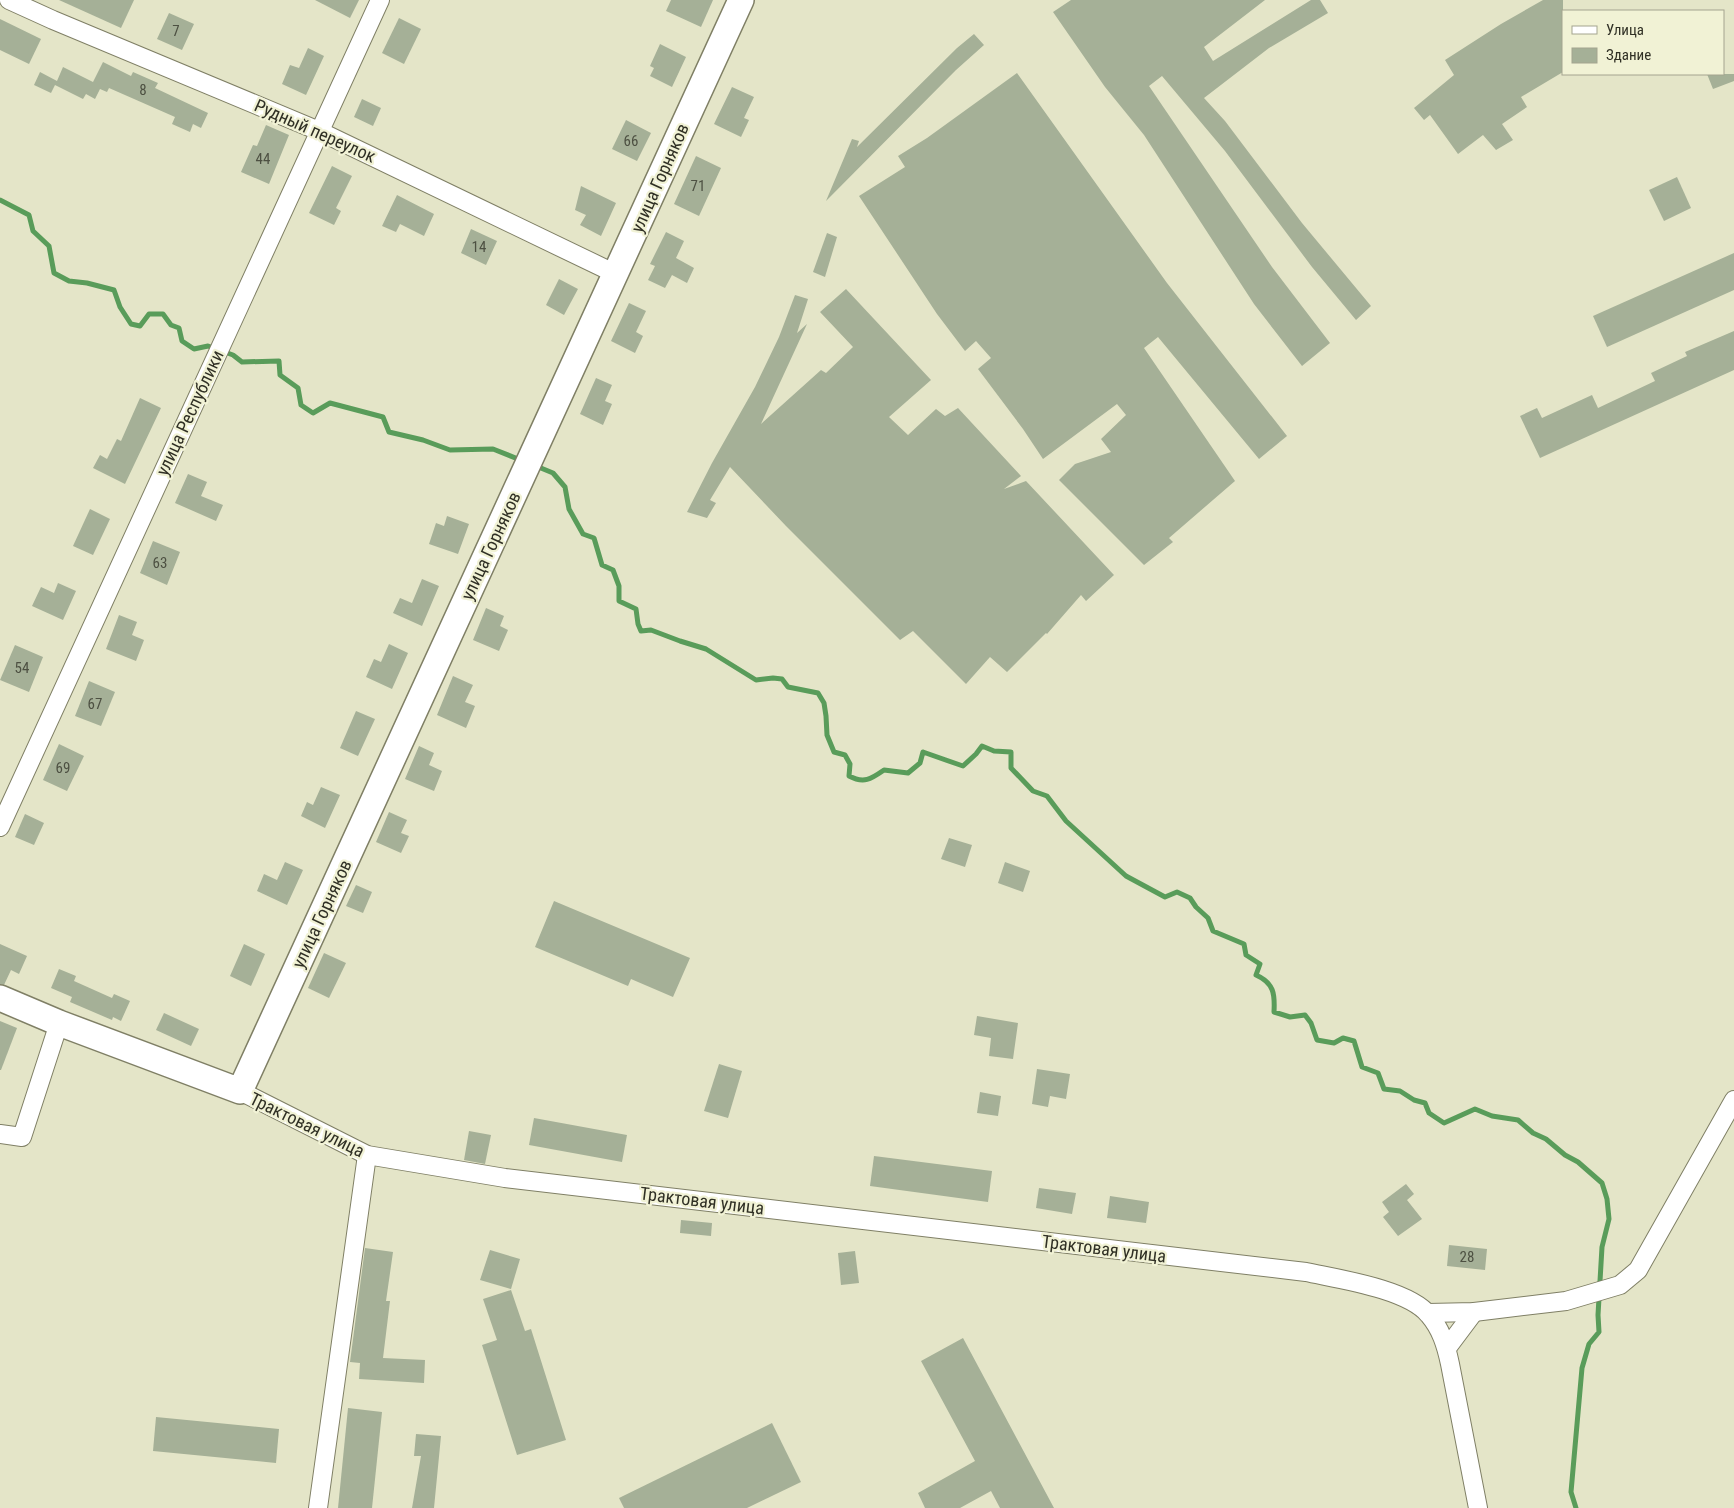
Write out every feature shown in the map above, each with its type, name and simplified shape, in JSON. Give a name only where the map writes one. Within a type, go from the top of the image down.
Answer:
[{"type":"street","name":"Рудный переулок","points":[[9,0],[52,20],[320,131],[616,274]]},
{"type":"street","name":"улица Республики","points":[[0,826],[380,0]]},
{"type":"street","name":"улица Горняков","points":[[240,1091],[741,0]]},
{"type":"street","name":"Трактовая улица","points":[[0,998],[58,1023],[240,1091],[367,1156],[505,1178],[1306,1272],[1386,1290],[1410,1301],[1428,1313]]},
{"type":"street","points":[[0,1134],[22,1137],[58,1023]]},
{"type":"street","points":[[1428,1313],[1474,1312],[1566,1301],[1620,1285],[1638,1270],[1734,1100]]},
{"type":"street","points":[[318,1508],[367,1156]]},
{"type":"street","points":[[1447,1348],[1474,1312]]},
{"type":"street","points":[[1428,1313],[1440,1331],[1447,1348],[1478,1508]]},
{"type":"building","points":[[59,0],[134,0],[121,28]]},
{"type":"building","points":[[315,0],[359,0],[350,18]]},
{"type":"building","points":[[671,0],[713,0],[701,27],[666,11]]},
{"type":"building","points":[[1071,0],[1265,0],[1204,47],[1213,61],[1311,0],[1320,0],[1328,13],[1269,48],[1204,98],[1225,121],[1302,223],[1371,306],[1356,320],[1312,267],[1225,151],[1162,76],[1149,86],[1272,267],[1330,343],[1302,366],[1254,304],[1144,135],[1105,87],[1053,12]]},
{"type":"building","points":[[1543,0],[1563,0],[1562,73],[1521,97],[1527,107],[1502,124],[1513,140],[1496,150],[1483,135],[1458,154],[1430,115],[1424,120],[1414,108],[1454,75],[1445,60]]},
{"type":"building","points":[[169,13],[194,24],[182,50],[157,39]]},
{"type":"building","points":[[399,18],[421,29],[404,64],[382,53]]},
{"type":"building","points":[[0,19],[41,39],[29,64],[0,50]]},
{"type":"building","points":[[974,34],[984,45],[956,70],[826,201],[852,139],[859,141],[857,147],[957,48]]},
{"type":"building","points":[[660,44],[686,57],[672,87],[650,76],[654,68],[650,66]]},
{"type":"building","points":[[308,48],[324,56],[306,95],[282,84],[290,65],[299,68]]},
{"type":"building","points":[[103,62],[131,76],[133,72],[158,83],[155,88],[208,113],[201,128],[193,124],[190,132],[172,124],[175,117],[109,88],[107,92],[100,89],[95,99],[86,94],[83,99],[55,85],[51,93],[34,85],[40,72],[57,81],[63,67],[93,82]]},
{"type":"building","points":[[1017,73],[1167,283],[1287,436],[1259,459],[1158,337],[1144,348],[1235,481],[1169,538],[1173,542],[1144,565],[1059,480],[1075,464],[1111,452],[1101,439],[1126,415],[1117,404],[1043,459],[978,369],[991,358],[976,341],[965,351],[937,314],[859,196],[905,167],[898,156],[927,138]]},
{"type":"building","points":[[1734,74],[1734,81],[1713,89],[1707,75]]},
{"type":"building","points":[[732,87],[754,97],[744,118],[749,120],[741,137],[714,124]]},
{"type":"building","points":[[362,99],[381,108],[373,126],[354,117]]},
{"type":"building","points":[[626,120],[651,133],[637,161],[612,149]]},
{"type":"building","points":[[266,125],[289,135],[269,184],[241,172],[253,145],[257,146]]},
{"type":"building","points":[[696,156],[721,168],[699,216],[674,204]]},
{"type":"building","points":[[332,166],[352,176],[336,208],[341,211],[334,225],[309,213]]},
{"type":"building","points":[[1677,177],[1691,208],[1664,221],[1649,190]]},
{"type":"building","points":[[581,186],[616,203],[601,236],[580,225],[586,215],[575,210]]},
{"type":"building","points":[[397,195],[434,214],[424,236],[400,224],[396,232],[382,226]]},
{"type":"building","points":[[471,229],[497,241],[486,265],[461,253]]},
{"type":"building","points":[[666,232],[684,241],[676,258],[694,268],[687,283],[672,275],[665,288],[648,280],[655,266],[650,264]]},
{"type":"building","points":[[827,233],[837,237],[825,277],[813,272]]},
{"type":"building","points":[[1734,253],[1734,290],[1607,347],[1593,316]]},
{"type":"building","points":[[559,279],[578,289],[564,315],[546,305]]},
{"type":"building","points":[[846,289],[931,380],[889,417],[908,435],[936,409],[945,416],[958,408],[1021,476],[1004,489],[1026,481],[1114,575],[1086,601],[1081,595],[1047,634],[1007,672],[990,657],[966,684],[913,631],[900,640],[730,467],[710,500],[716,503],[707,518],[687,512],[755,387],[779,337],[795,295],[808,299],[797,333],[807,324],[761,424],[821,370],[826,373],[853,347],[820,312]]},
{"type":"building","points":[[629,303],[646,311],[636,332],[643,336],[635,353],[611,341]]},
{"type":"building","points":[[1734,331],[1734,370],[1540,458],[1520,416],[1537,408],[1542,418],[1592,395],[1598,408],[1655,381],[1651,373],[1687,356],[1685,352]]},
{"type":"building","points":[[596,378],[612,385],[605,401],[612,404],[603,425],[580,414]]},
{"type":"building","points":[[140,398],[161,408],[125,484],[93,468],[100,455],[107,459],[117,439],[121,441]]},
{"type":"building","points":[[188,474],[207,482],[201,496],[223,505],[216,521],[175,503]]},
{"type":"building","points":[[90,509],[110,519],[93,555],[73,546]]},
{"type":"building","points":[[447,516],[469,524],[458,554],[429,544],[436,523],[444,526]]},
{"type":"building","points":[[153,541],[180,552],[167,585],[140,573]]},
{"type":"building","points":[[422,579],[439,586],[422,626],[393,613],[400,598],[412,603]]},
{"type":"building","points":[[58,583],[76,591],[63,620],[32,606],[41,587],[54,593]]},
{"type":"building","points":[[486,608],[504,616],[500,626],[508,630],[499,651],[473,640]]},
{"type":"building","points":[[119,615],[137,622],[132,635],[144,640],[136,661],[106,649]]},
{"type":"building","points":[[389,644],[408,653],[392,689],[366,677],[374,659],[381,662]]},
{"type":"building","points":[[15,645],[43,657],[29,692],[0,680]]},
{"type":"building","points":[[453,676],[473,685],[465,702],[475,706],[466,728],[437,715]]},
{"type":"building","points":[[89,681],[115,692],[101,726],[75,716]]},
{"type":"building","points":[[356,711],[375,719],[358,756],[340,748]]},
{"type":"building","points":[[59,744],[84,756],[67,791],[43,780]]},
{"type":"building","points":[[419,746],[434,753],[429,765],[442,771],[434,791],[405,779]]},
{"type":"building","points":[[321,787],[340,795],[325,828],[301,816],[307,802],[313,805]]},
{"type":"building","points":[[389,812],[407,820],[401,833],[409,836],[401,853],[376,842]]},
{"type":"building","points":[[25,814],[44,823],[34,845],[15,837]]},
{"type":"building","points":[[949,838],[972,845],[965,867],[941,859]]},
{"type":"building","points":[[285,862],[303,870],[287,905],[257,891],[264,874],[277,880]]},
{"type":"building","points":[[1005,862],[1030,871],[1023,892],[998,883]]},
{"type":"building","points":[[356,885],[372,892],[363,913],[346,906]]},
{"type":"building","points":[[554,901],[690,958],[673,997],[631,979],[628,986],[535,947]]},
{"type":"building","points":[[0,944],[27,956],[19,974],[11,970],[4,985],[0,984]]},
{"type":"building","points":[[244,944],[265,954],[251,986],[230,976]]},
{"type":"building","points":[[324,953],[346,963],[329,998],[308,988]]},
{"type":"building","points":[[59,969],[76,976],[74,981],[112,998],[114,994],[130,1001],[121,1021],[113,1017],[112,1020],[70,1002],[72,997],[51,988]]},
{"type":"building","points":[[164,1013],[199,1029],[191,1046],[156,1030]]},
{"type":"building","points":[[977,1016],[1018,1023],[1013,1059],[989,1056],[991,1038],[974,1035]]},
{"type":"building","points":[[0,1021],[17,1028],[1,1070],[0,1070]]},
{"type":"building","points":[[719,1064],[742,1071],[728,1118],[704,1111]]},
{"type":"building","points":[[1037,1069],[1070,1074],[1066,1099],[1050,1096],[1048,1107],[1032,1104]]},
{"type":"building","points":[[980,1092],[1001,1096],[998,1116],[977,1113]]},
{"type":"building","points":[[534,1118],[627,1135],[622,1162],[529,1145]]},
{"type":"building","points":[[469,1131],[491,1135],[485,1164],[464,1160]]},
{"type":"building","points":[[874,1156],[992,1171],[988,1202],[870,1186]]},
{"type":"building","points":[[1406,1184],[1414,1194],[1407,1200],[1422,1219],[1398,1236],[1383,1217],[1389,1212],[1382,1202]]},
{"type":"building","points":[[1039,1188],[1076,1193],[1072,1214],[1036,1208]]},
{"type":"building","points":[[1110,1196],[1149,1202],[1146,1223],[1107,1218]]},
{"type":"building","points":[[681,1220],[712,1223],[711,1236],[680,1233]]},
{"type":"building","points":[[1449,1245],[1487,1249],[1485,1270],[1447,1266]]},
{"type":"building","points":[[365,1248],[393,1252],[386,1301],[390,1301],[383,1358],[425,1360],[424,1383],[359,1379],[360,1363],[350,1362]]},
{"type":"building","points":[[490,1250],[520,1259],[511,1289],[480,1280]]},
{"type":"building","points":[[855,1251],[859,1283],[841,1285],[838,1253]]},
{"type":"building","points":[[511,1290],[525,1331],[531,1329],[566,1440],[517,1455],[482,1345],[497,1340],[483,1299]]},
{"type":"building","points":[[963,1338],[1054,1508],[1000,1508],[991,1491],[960,1508],[925,1508],[918,1493],[975,1461],[921,1361]]},
{"type":"building","points":[[348,1408],[382,1412],[372,1508],[338,1508]]},
{"type":"building","points":[[156,1417],[279,1429],[276,1463],[153,1451]]},
{"type":"building","points":[[772,1423],[801,1482],[747,1508],[624,1508],[619,1498]]},
{"type":"building","points":[[416,1434],[441,1436],[434,1508],[412,1508],[421,1456],[414,1456]]},
{"type":"waterway","points":[[0,200],[29,215],[33,231],[49,246],[54,273],[69,281],[87,283],[114,290],[120,307],[131,324],[140,326],[149,314],[163,314],[171,325],[179,328],[182,341],[194,349],[208,346],[233,355],[242,362],[279,361],[280,375],[298,388],[301,405],[313,413],[330,403],[383,417],[389,432],[423,440],[450,450],[493,449],[523,461]]},
{"type":"waterway","points":[[536,466],[553,473],[565,487],[569,509],[583,534],[594,538],[602,565],[613,570],[619,586],[619,601],[636,609],[641,631],[651,630],[706,649],[756,680],[782,679],[788,687],[818,693],[824,703],[827,735],[834,752],[845,755],[850,764],[849,776],[863,780],[871,778],[884,770],[908,773],[920,763],[923,752],[963,766],[982,746],[994,751],[1011,752],[1011,768],[1033,791],[1047,796],[1066,821],[1126,876],[1165,897],[1177,892],[1190,898],[1196,907],[1208,918],[1213,931],[1244,944],[1246,955],[1260,964],[1256,975],[1270,985],[1274,1000],[1274,1012],[1290,1017],[1305,1015],[1311,1023],[1317,1040],[1334,1043],[1343,1038],[1354,1041],[1362,1067],[1378,1073],[1384,1089],[1400,1091],[1414,1100],[1425,1103],[1429,1113],[1444,1123],[1475,1109],[1492,1116],[1518,1120],[1533,1133],[1546,1139],[1565,1155],[1578,1162],[1602,1183],[1607,1199],[1609,1219],[1602,1247],[1598,1315],[1599,1332],[1589,1344],[1582,1368],[1571,1492],[1576,1508]]}]
